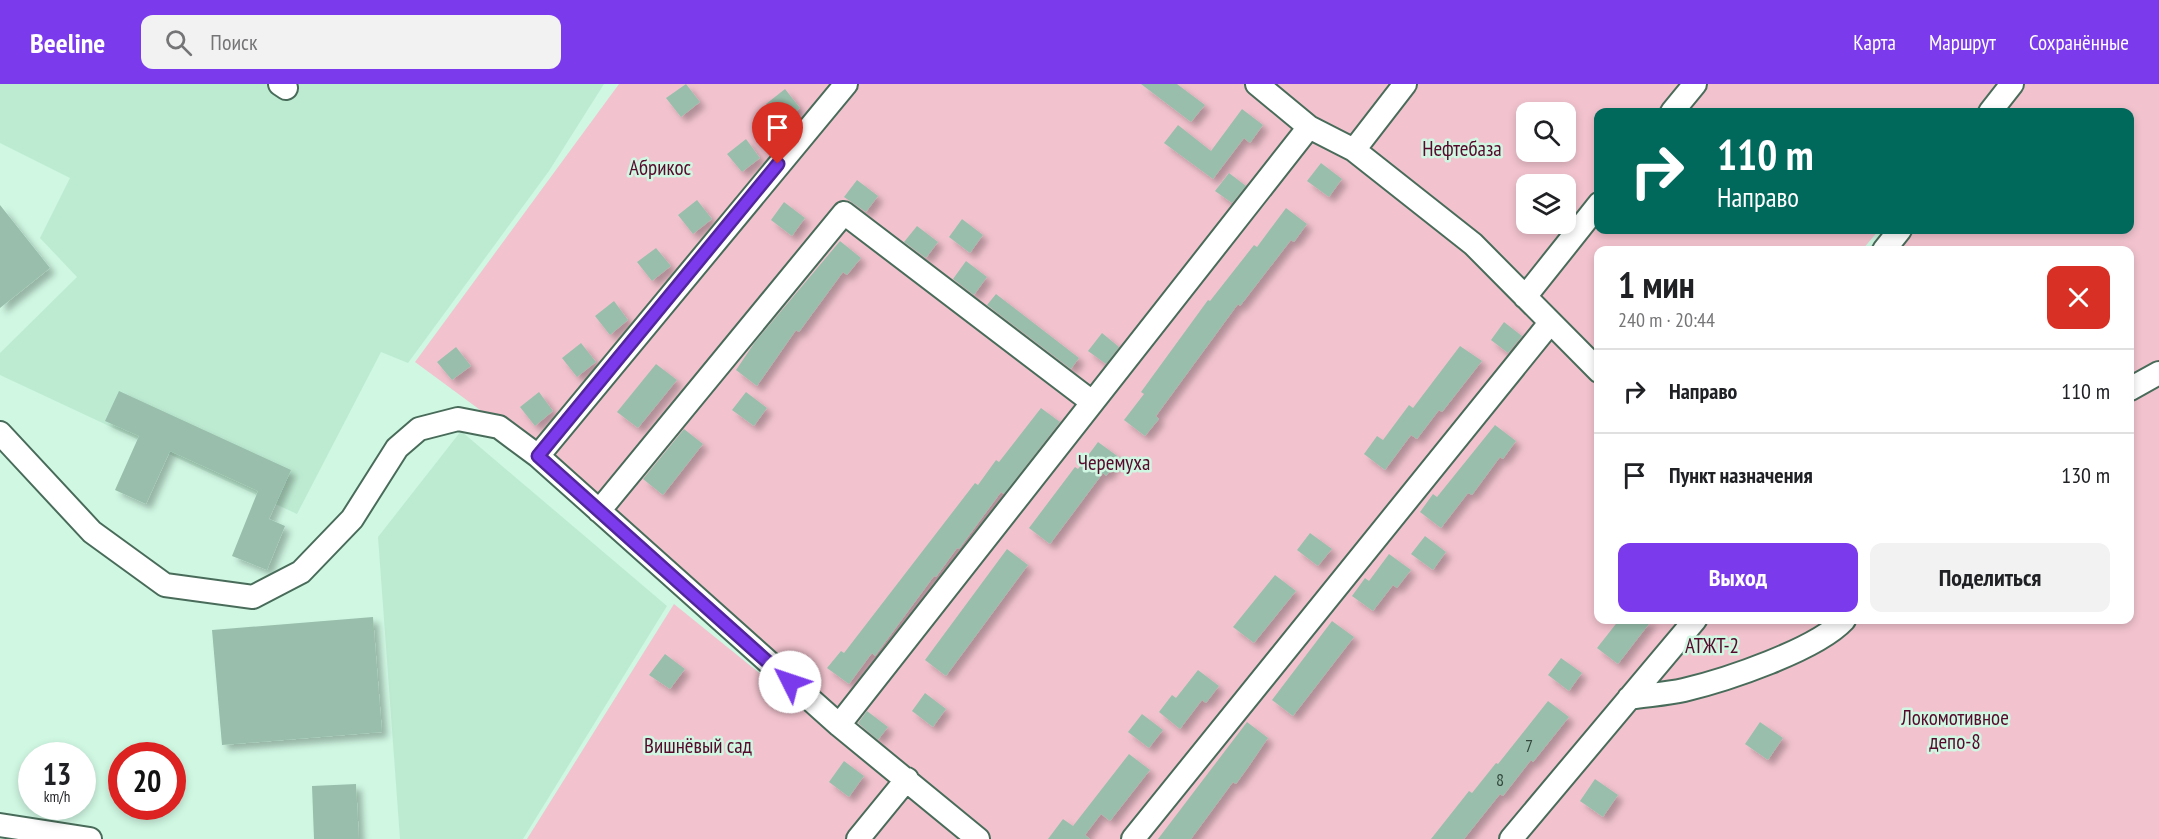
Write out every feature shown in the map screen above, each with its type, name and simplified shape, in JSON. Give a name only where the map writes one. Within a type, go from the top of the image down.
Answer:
[{"type":"lane","points":[[538,456],[846,84]]},
{"type":"lane","points":[[1257,84],[1308,127],[1354,150],[1473,244],[1594,366]]},
{"type":"lane","points":[[1354,150],[1405,84]]},
{"type":"lane","points":[[1675,108],[1695,84]]},
{"type":"lane","points":[[1993,108],[2012,84]]},
{"type":"lane","points":[[839,725],[1308,127]]},
{"type":"lane","points":[[1525,297],[1594,210]]},
{"type":"lane","points":[[599,511],[844,213],[1092,402]]},
{"type":"lane","points":[[1887,246],[1897,234]]},
{"type":"lane","points":[[1133,839],[1550,323]]},
{"type":"lane","points":[[2134,387],[2159,373]]},
{"type":"lane","points":[[0,433],[92,532],[165,585],[253,597],[301,572],[352,519],[397,448],[419,429],[458,419],[499,427],[538,456],[839,725],[978,839]]},
{"type":"lane","points":[[1510,839],[1692,624]]},
{"type":"lane","points":[[1629,698],[1684,690],[1734,675],[1823,638],[1839,624]]},
{"type":"lane","points":[[858,839],[907,779]]},
{"type":"lane","points":[[0,825],[90,839]]},
{"type":"shaded area","points":[[0,84],[604,84],[549,171],[408,363],[381,352],[297,514],[0,375],[0,353],[77,277],[40,238],[70,178],[0,143]]},
{"type":"shaded area","points":[[461,431],[667,606],[523,839],[400,839],[378,537]]},
{"type":"green space","name":"Абрикос","points":[[619,84],[833,84],[537,452],[415,362]]},
{"type":"green space","name":"Черемуха","points":[[846,84],[1257,84],[1473,244],[1594,370],[1594,624],[1686,624],[1511,839],[978,839],[538,456]]},
{"type":"green space","points":[[1270,84],[1400,84],[1353,149]]},
{"type":"green space","name":"Нефтебаза","points":[[1411,84],[1997,84],[1977,108],[1594,108],[1594,234],[1876,234],[1865,246],[1594,246],[1594,364],[1359,149]]},
{"type":"green space","points":[[2005,84],[2159,84],[2159,369],[2134,383],[2134,246],[1875,246],[1886,234],[2134,234],[2134,108],[1985,108]]},
{"type":"green space","name":"Локомотивное депо-8","points":[[2159,380],[2159,839],[1517,839],[1630,705],[1808,653],[1834,624],[2134,624],[2134,393]]},
{"type":"green space","name":"Вишнёвый сад","points":[[674,604],[965,839],[527,839]]},
{"type":"green space","name":"АТЖТ-2","points":[[1696,624],[1829,624],[1814,635],[1644,695]]},
{"type":"building","points":[[686,84],[700,102],[681,117],[666,98]]},
{"type":"building","points":[[1141,84],[1177,84],[1205,105],[1191,122]]},
{"type":"building","points":[[785,89],[800,108],[781,123],[766,104]]},
{"type":"building","points":[[1242,109],[1263,125],[1250,143],[1244,138],[1213,179],[1164,143],[1178,125],[1211,151]]},
{"type":"building","points":[[746,139],[760,158],[742,172],[727,154]]},
{"type":"building","points":[[1321,163],[1342,179],[1329,197],[1307,181]]},
{"type":"building","points":[[1229,173],[1246,186],[1232,203],[1215,191]]},
{"type":"building","points":[[857,180],[878,196],[866,212],[844,197]]},
{"type":"building","points":[[697,200],[712,219],[693,234],[678,215]]},
{"type":"building","points":[[784,202],[805,218],[792,236],[771,220]]},
{"type":"building","points":[[0,205],[50,268],[0,308]]},
{"type":"building","points":[[1286,208],[1307,224],[1294,242],[1291,240],[1240,306],[1238,304],[1156,416],[1159,419],[1145,436],[1124,420],[1144,394],[1141,392],[1208,300],[1210,301],[1254,245],[1257,247]]},
{"type":"building","points":[[962,219],[983,235],[970,253],[949,237]]},
{"type":"building","points":[[917,226],[938,242],[926,258],[904,242]]},
{"type":"building","points":[[840,241],[861,258],[847,275],[843,272],[799,332],[796,330],[757,386],[736,370],[755,342]]},
{"type":"building","points":[[656,248],[671,266],[652,281],[637,262]]},
{"type":"building","points":[[966,261],[987,277],[974,295],[953,279]]},
{"type":"building","points":[[996,294],[1079,358],[1071,369],[987,305]]},
{"type":"building","points":[[614,301],[628,320],[610,335],[595,316]]},
{"type":"building","points":[[1504,322],[1522,336],[1508,353],[1491,340]]},
{"type":"building","points":[[1102,333],[1119,347],[1106,364],[1088,351]]},
{"type":"building","points":[[581,343],[596,362],[577,377],[562,358]]},
{"type":"building","points":[[1460,346],[1482,361],[1442,412],[1439,410],[1417,439],[1411,435],[1385,470],[1364,454],[1377,436],[1383,440],[1409,405],[1413,408]]},
{"type":"building","points":[[456,347],[471,366],[452,380],[437,362]]},
{"type":"building","points":[[656,364],[677,380],[638,428],[617,412]]},
{"type":"building","points":[[119,391],[291,470],[269,519],[285,526],[267,570],[232,556],[258,491],[170,451],[146,504],[115,490],[139,436],[105,421]]},
{"type":"building","points":[[539,392],[553,411],[535,426],[520,407]]},
{"type":"building","points":[[746,392],[767,408],[754,426],[732,410]]},
{"type":"building","points":[[1041,408],[1060,422],[1004,494],[1001,492],[959,549],[957,548],[936,577],[934,576],[875,656],[872,653],[849,684],[827,668],[841,651],[844,653],[975,483],[978,485],[996,460],[999,462]]},
{"type":"building","points":[[1495,425],[1516,441],[1503,459],[1500,457],[1472,495],[1468,493],[1441,528],[1420,512],[1433,494],[1437,497]]},
{"type":"building","points":[[684,429],[703,444],[663,495],[643,479]]},
{"type":"building","points":[[1098,442],[1120,458],[1106,476],[1103,473],[1050,544],[1029,528],[1075,467],[1078,469]]},
{"type":"building","points":[[1310,533],[1332,549],[1318,566],[1297,550]]},
{"type":"building","points":[[1425,536],[1446,552],[1433,570],[1411,554]]},
{"type":"building","points":[[1007,549],[1028,565],[946,676],[925,660]]},
{"type":"building","points":[[1389,554],[1411,570],[1397,588],[1393,585],[1373,611],[1352,596],[1365,578],[1369,581]]},
{"type":"building","points":[[1275,575],[1296,591],[1254,643],[1233,627]]},
{"type":"building","points":[[373,617],[382,732],[222,745],[212,630]]},
{"type":"building","points":[[1332,621],[1354,637],[1293,716],[1272,700]]},
{"type":"building","points":[[1616,624],[1649,624],[1618,664],[1597,648]]},
{"type":"building","points":[[665,654],[685,669],[670,689],[649,675]]},
{"type":"building","points":[[1561,658],[1582,673],[1569,691],[1548,675]]},
{"type":"building","points":[[1198,670],[1219,686],[1206,703],[1202,700],[1180,729],[1159,712],[1172,695],[1176,698]]},
{"type":"building","points":[[925,693],[946,709],[933,727],[912,711]]},
{"type":"building","points":[[1548,701],[1569,717],[1533,762],[1531,760],[1503,796],[1500,794],[1464,839],[1431,839],[1469,791],[1472,793],[1496,763],[1498,764]]},
{"type":"building","points":[[867,711],[888,727],[878,740],[858,723]]},
{"type":"building","points":[[1142,714],[1163,730],[1149,748],[1128,732]]},
{"type":"building","points":[[1247,722],[1268,738],[1236,784],[1233,782],[1191,839],[1158,839]]},
{"type":"building","points":[[1760,722],[1783,738],[1768,760],[1745,744]]},
{"type":"building","points":[[1129,754],[1150,770],[1110,821],[1101,814],[1085,835],[1090,839],[1048,839],[1063,819],[1073,826]]},
{"type":"building","points":[[844,761],[864,776],[849,797],[829,782]]},
{"type":"building","points":[[1595,779],[1618,795],[1603,817],[1580,801]]},
{"type":"building","points":[[356,784],[359,839],[314,839],[312,786]]},
{"type":"route","points":[[778,164],[538,456],[790,682]]}]
